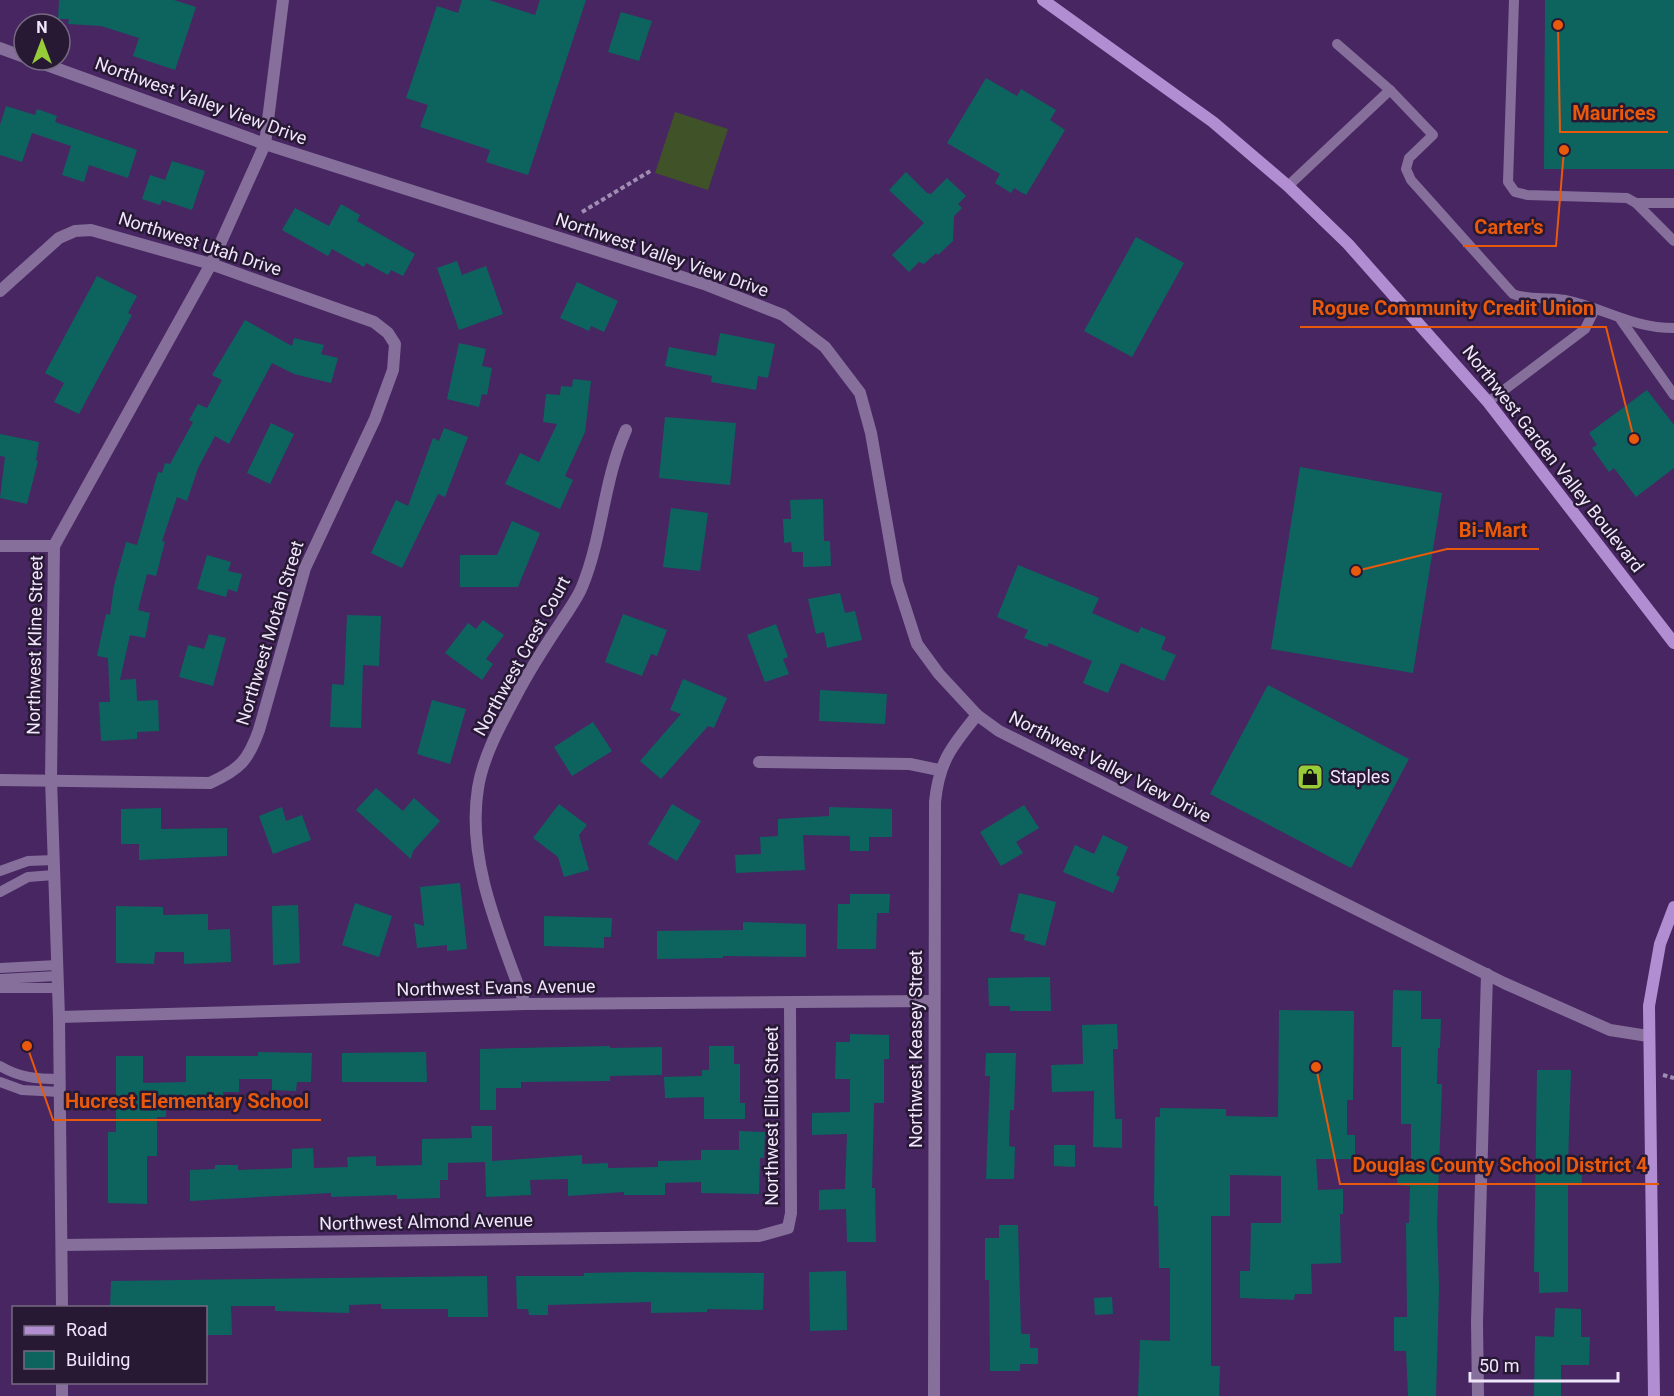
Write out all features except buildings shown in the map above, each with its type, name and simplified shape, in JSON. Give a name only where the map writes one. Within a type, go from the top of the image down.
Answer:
[{"type":"main road","name":"Northwest Garden Valley Boulevard","points":[[1043,0],[1213,122],[1288,186],[1355,252],[1488,402],[1674,642]]},
{"type":"main road","points":[[1654,1396],[1648,1036],[1653,976],[1660,944],[1674,906]]},
{"type":"street","name":"Northwest Kline Street","points":[[62,1306],[59,1017],[51,779],[54,546],[211,264],[265,144],[283,0]]},
{"type":"street","name":"Northwest Valley View Drive","points":[[66,72],[265,144],[704,284],[783,315],[825,347],[860,393],[872,433],[897,582],[917,644],[977,715],[1016,743],[1487,974],[1610,1030],[1648,1036]]},
{"type":"street","name":"Northwest Utah Drive","points":[[0,291],[59,238],[75,231],[108,233],[211,264],[374,322],[388,333],[395,344]]},
{"type":"street","name":"Northwest Motah Street","points":[[51,779],[210,783],[240,767],[252,750],[305,568],[375,419],[393,370],[395,344]]},
{"type":"street","name":"Northwest Crest Court","points":[[525,1004],[497,927],[479,857],[475,825],[478,788],[485,762],[516,696],[581,590],[595,548],[609,476],[626,430]]},
{"type":"street","points":[[0,546],[54,546]]},
{"type":"street","name":"Northwest Keasey Street","points":[[934,1396],[933,835],[939,770],[954,743],[977,715]]},
{"type":"street","points":[[759,762],[910,764],[939,770]]},
{"type":"street","points":[[0,780],[51,779]]},
{"type":"street","points":[[1478,1396],[1477,1322],[1487,974]]},
{"type":"street","name":"Northwest Evans Avenue","points":[[59,1017],[525,1004],[790,1004],[934,1001]]},
{"type":"street","name":"Northwest Elliot Street","points":[[788,1228],[792,1201],[790,1004]]},
{"type":"street","name":"Northwest Almond Avenue","points":[[63,1245],[759,1236],[788,1228]]},
{"type":"lane","points":[[1515,0],[1508,182],[1515,192],[1527,195],[1627,198],[1636,203],[1674,241]]},
{"type":"lane","points":[[1337,44],[1390,90],[1433,135],[1409,158],[1406,169],[1408,175],[1484,264],[1513,294],[1522,298],[1563,299],[1639,326],[1674,328]]},
{"type":"lane","points":[[1288,186],[1390,90]]},
{"type":"lane","points":[[1636,203],[1674,203]]},
{"type":"lane","points":[[1488,402],[1585,329],[1595,309]]},
{"type":"lane","points":[[1621,320],[1674,395]]},
{"type":"lane","points":[[0,870],[28,861],[54,860]]},
{"type":"lane","points":[[0,892],[28,877],[54,875]]},
{"type":"lane","points":[[0,968],[57,976]]},
{"type":"lane","points":[[0,979],[57,976]]},
{"type":"lane","points":[[0,988],[57,976]]},
{"type":"lane","points":[[0,1066],[18,1076],[60,1086]]},
{"type":"lane","points":[[0,1082],[22,1090],[60,1086]]},
{"type":"path","points":[[582,212],[652,170]]},
{"type":"green space","points":[[675,112],[728,129],[708,190],[655,173]]},
{"type":"place","name":"Maurices","points":[[1558,25]]},
{"type":"place","name":"Carter's","points":[[1564,150]]},
{"type":"place","name":"Rogue Community Credit Union","points":[[1634,439]]},
{"type":"place","name":"Bi-Mart","points":[[1356,571]]},
{"type":"place","name":"Staples","points":[[1310,777]]},
{"type":"place","name":"Hucrest Elementary School","points":[[27,1046]]},
{"type":"place","name":"Douglas County School District 4","points":[[1316,1067]]}]
